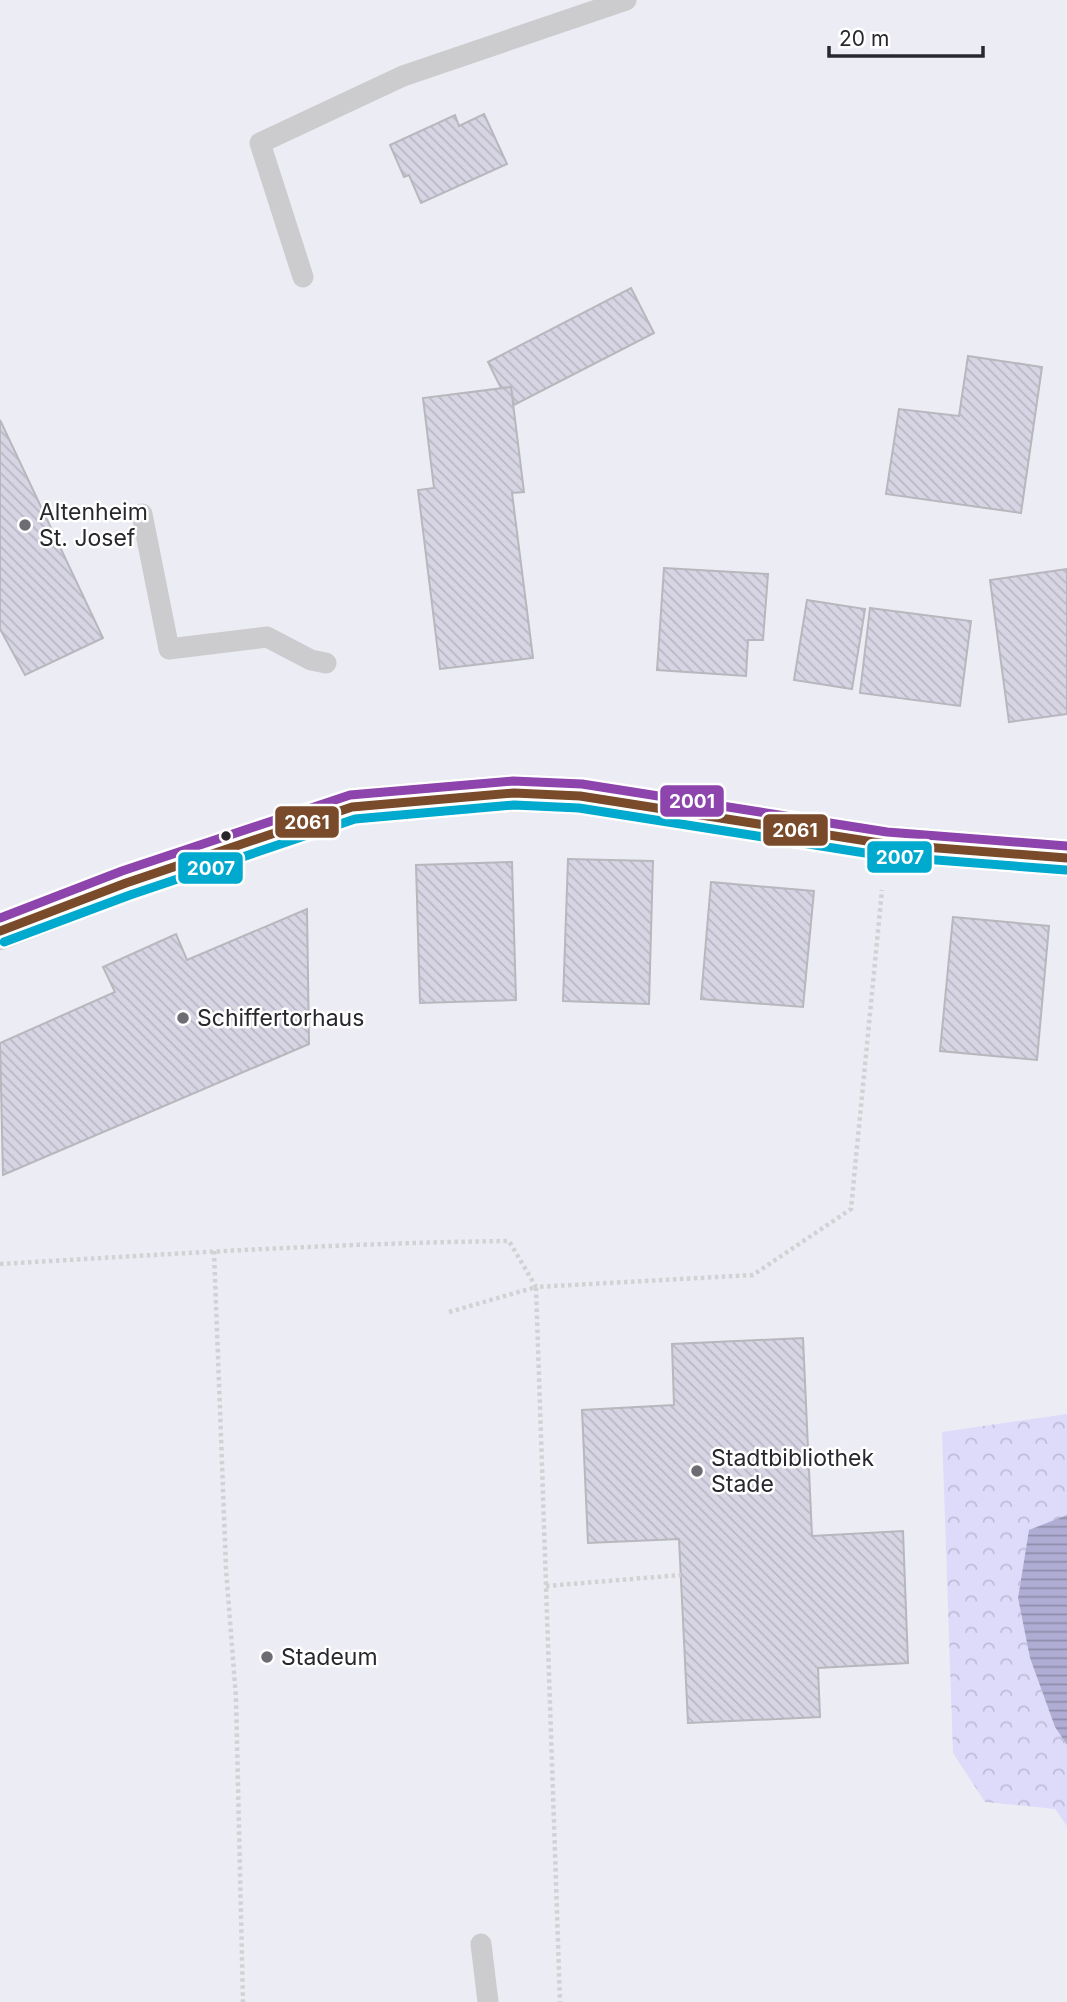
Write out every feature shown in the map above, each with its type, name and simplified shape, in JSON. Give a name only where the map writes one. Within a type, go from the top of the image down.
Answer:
[{"type":"main road","points":[[0,931],[127,883],[352,807],[514,793],[580,796],[886,844],[1067,859]]},
{"type":"lane","points":[[303,277],[260,143],[403,76],[626,0]]},
{"type":"lane","points":[[142,513],[169,649],[267,637],[312,660],[326,663]]},
{"type":"lane","points":[[481,1944],[488,2002]]},
{"type":"path","points":[[449,1312],[536,1287],[753,1275],[850,1209],[886,844]]},
{"type":"path","points":[[0,1264],[214,1251],[509,1241],[536,1287],[560,2002]]},
{"type":"path","points":[[214,1251],[226,1569],[236,1698],[243,2002]]},
{"type":"path","points":[[546,1586],[681,1575]]},
{"type":"green space","points":[[1067,1414],[1067,1515],[1029,1531],[1018,1598],[1030,1658],[1055,1727],[1067,1745],[1067,1826],[1055,1809],[985,1802],[953,1753],[942,1432]]},
{"type":"shaded area","points":[[1067,1515],[1067,1745],[1055,1727],[1030,1658],[1018,1598],[1029,1530]]},
{"type":"building","points":[[484,114],[507,164],[421,203],[409,175],[404,177],[390,145],[455,115],[459,126]]},
{"type":"building","points":[[631,288],[654,333],[514,405],[511,387],[501,388],[488,362]]},
{"type":"building","points":[[968,356],[1042,367],[1021,513],[886,494],[899,409],[959,416]]},
{"type":"building","points":[[511,387],[524,492],[512,493],[533,658],[440,669],[418,490],[434,488],[423,398]]},
{"type":"building","name":"Altenheim St. Josef","points":[[0,420],[103,638],[25,675],[0,629]]},
{"type":"building","points":[[664,568],[768,574],[763,640],[748,640],[746,676],[657,670]]},
{"type":"building","points":[[1067,569],[1067,714],[1009,722],[990,580]]},
{"type":"building","points":[[807,600],[865,609],[852,689],[794,680]]},
{"type":"building","points":[[870,608],[971,621],[960,706],[860,693]]},
{"type":"building","points":[[568,859],[653,861],[649,1004],[563,1001]]},
{"type":"building","points":[[512,862],[516,1000],[420,1003],[416,865]]},
{"type":"building","points":[[711,882],[814,891],[803,1007],[701,999]]},
{"type":"building","name":"Schiffertorhaus","points":[[307,909],[309,1044],[3,1175],[0,1043],[115,992],[103,967],[176,934],[187,960]]},
{"type":"building","points":[[953,917],[1049,926],[1037,1060],[940,1051]]},
{"type":"building","name":"Stadtbibliothek Stade","points":[[803,1338],[812,1536],[903,1531],[908,1663],[818,1668],[820,1717],[688,1723],[679,1539],[588,1543],[582,1410],[674,1405],[672,1344]]},
{"type":"transit line","name":"2001","points":[[0,918],[122,871],[350,795],[513,781],[582,784],[887,832],[1067,846]]},
{"type":"transit line","name":"2061","points":[[0,931],[126,883],[352,807],[514,793],[580,796],[886,844],[1067,858]]},
{"type":"transit line","name":"2007","points":[[4,942],[130,895],[355,819],[514,805],[579,808],[884,856],[1066,870]]},
{"type":"place","name":"Altenheim St. Josef","points":[[25,525]]},
{"type":"place","name":"Schiffertorhaus","points":[[183,1018]]},
{"type":"place","name":"Stadtbibliothek Stade","points":[[697,1471]]},
{"type":"place","name":"Stadeum","points":[[267,1657]]}]
